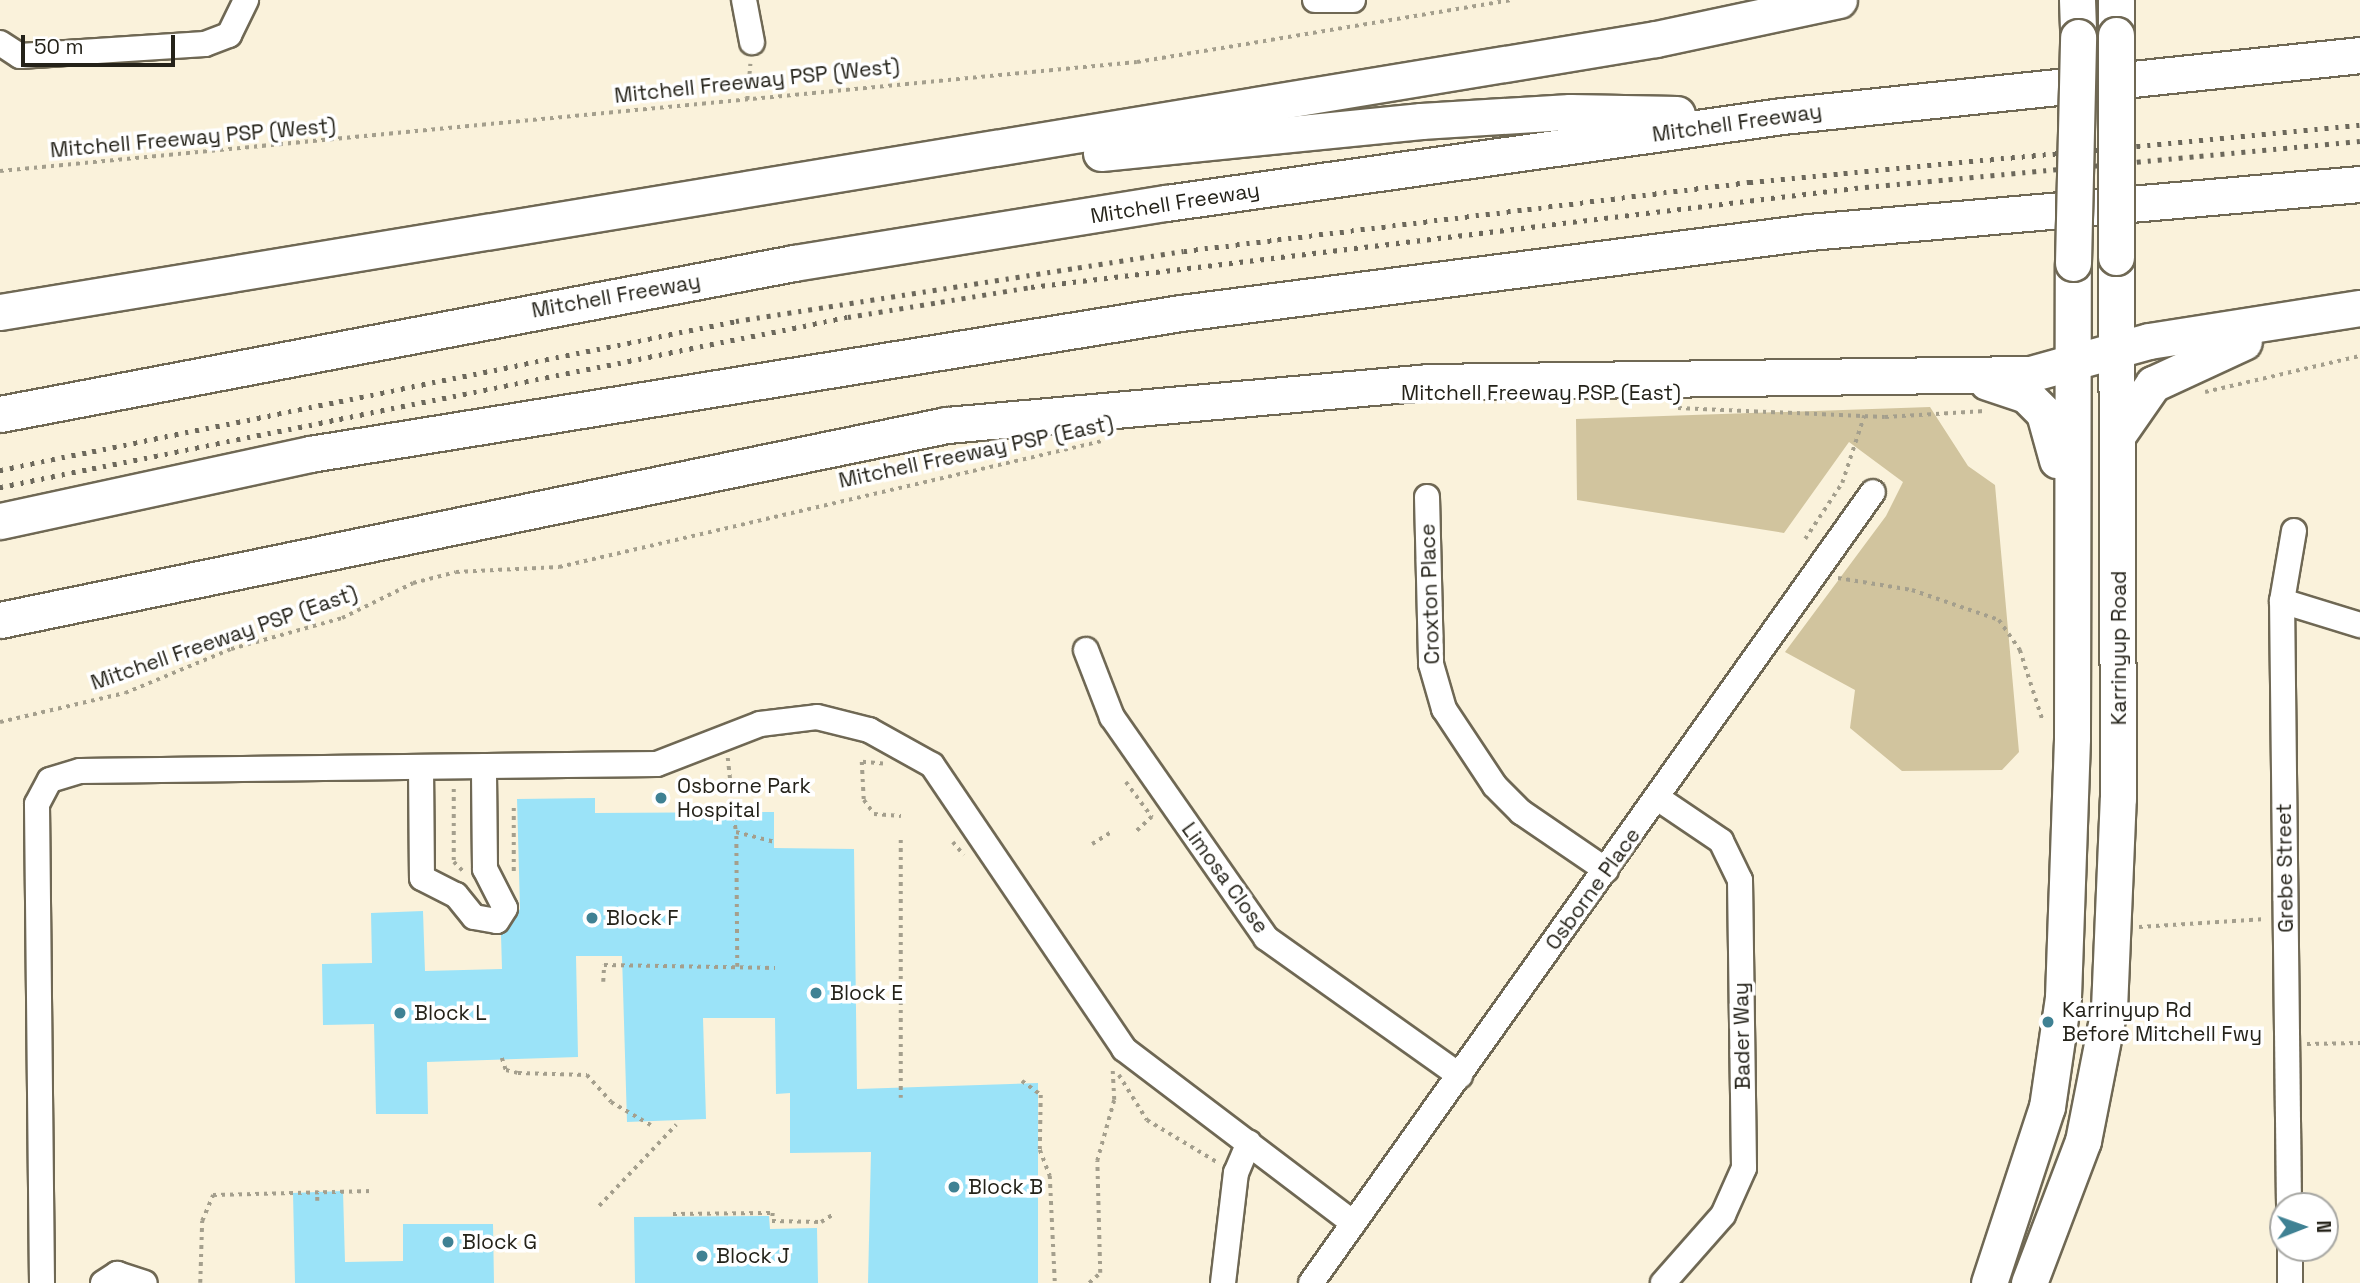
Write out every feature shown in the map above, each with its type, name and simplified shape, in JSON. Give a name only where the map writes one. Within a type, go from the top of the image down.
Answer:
[{"type":"highway","points":[[0,312],[1656,39],[1839,0]]},
{"type":"highway","points":[[2047,1107],[2068,897],[2072,554],[2069,365],[2077,0]]},
{"type":"highway","name":"Karrinyup Road","points":[[2029,1283],[2083,1141],[2109,1009],[2118,798],[2116,0]]},
{"type":"highway","name":"Mitchell Freeway","points":[[0,414],[794,263],[1782,116],[2360,55]]},
{"type":"highway","points":[[770,186],[1421,121],[1570,112],[1782,116]]},
{"type":"highway","points":[[0,521],[310,454],[1194,311],[1809,232],[2360,184]]},
{"type":"highway","points":[[0,620],[158,590],[947,425],[1427,382],[1964,376],[2069,365],[2117,349],[2360,308]]},
{"type":"highway","points":[[2119,433],[2153,384],[2197,359],[2317,316]]},
{"type":"highway","points":[[1964,376],[2026,395],[2044,413],[2053,429],[2072,554]]},
{"type":"highway","points":[[0,645],[158,590]]},
{"type":"highway","points":[[1989,1283],[2077,1008],[2094,998],[2109,1009]]},
{"type":"street","points":[[0,43],[20,56],[205,44],[229,35],[246,0]]},
{"type":"street","points":[[744,0],[752,42]]},
{"type":"street","points":[[1315,0],[1353,0]]},
{"type":"street","name":"Osborne Place","points":[[1311,1283],[1606,870],[1660,799],[1873,492]]},
{"type":"street","name":"Croxton Place","points":[[1427,497],[1431,664],[1444,709],[1504,794],[1606,870]]},
{"type":"street","name":"Grebe Street","points":[[2289,1192],[2282,601],[2294,531]]},
{"type":"street","points":[[2282,601],[2360,625]]},
{"type":"street","name":"Limosa Close","points":[[1086,650],[1112,717],[1266,938],[1460,1076]]},
{"type":"street","points":[[42,1283],[37,804],[50,779],[80,771],[657,764],[725,740],[760,724],[817,718],[869,730],[932,765],[1101,1023],[1124,1049],[1353,1223]]},
{"type":"street","points":[[421,767],[422,878],[456,895],[474,917],[497,922],[505,908],[485,869],[484,766]]},
{"type":"street","name":"Bader Way","points":[[1660,799],[1721,841],[1740,880],[1744,1168],[1723,1215],[1662,1283]]},
{"type":"street","points":[[1223,1283],[1236,1173],[1249,1143]]},
{"type":"street","points":[[2290,1262],[2290,1283]]},
{"type":"street","points":[[103,1283],[117,1274],[145,1283]]},
{"type":"path","name":"Mitchell Freeway PSP (West)","points":[[0,171],[1137,62],[1513,0]]},
{"type":"path","points":[[747,100],[752,42]]},
{"type":"path","points":[[2192,395],[2360,356]]},
{"type":"path","name":"Mitchell Freeway PSP (East)","points":[[1668,408],[1864,416],[1990,411]]},
{"type":"path","points":[[1805,539],[1847,473],[1864,416]]},
{"type":"path","name":"Mitchell Freeway PSP (East)","points":[[0,722],[125,693],[231,649],[342,618],[413,583],[456,572],[559,567],[1118,438]]},
{"type":"path","points":[[1836,577],[1962,604],[1999,620],[2020,650],[2048,734]]},
{"type":"path","points":[[725,740],[736,832],[737,967]]},
{"type":"path","points":[[863,762],[870,811],[901,816]]},
{"type":"path","points":[[1126,782],[1152,817],[1135,832]]},
{"type":"path","points":[[444,787],[454,787],[454,862],[470,878]]},
{"type":"path","points":[[513,887],[514,808]]},
{"type":"path","points":[[1092,844],[1113,831]]},
{"type":"path","points":[[736,832],[775,842]]},
{"type":"path","points":[[901,840],[901,1098]]},
{"type":"path","points":[[2139,915],[2139,928],[2286,918]]},
{"type":"path","points":[[603,982],[604,965],[775,968]]},
{"type":"path","points":[[2287,1044],[2360,1043]]},
{"type":"path","points":[[502,1058],[506,1070],[518,1073],[587,1075],[611,1102],[651,1125]]},
{"type":"path","points":[[1089,1283],[1100,1273],[1097,1161],[1114,1100],[1112,1067],[1133,1091],[1147,1120],[1224,1167]]},
{"type":"path","points":[[1022,1081],[1041,1095],[1040,1150],[1050,1176],[1055,1283]]},
{"type":"path","points":[[599,1206],[676,1125]]},
{"type":"path","points":[[317,1191],[317,1201]]},
{"type":"path","points":[[200,1283],[209,1198],[317,1191],[372,1191]]},
{"type":"path","points":[[673,1214],[773,1213],[772,1221],[821,1222],[834,1214]]},
{"type":"shaded area","points":[[1930,407],[1968,466],[1995,485],[2019,752],[2002,770],[1902,771],[1850,728],[1855,690],[1785,652],[1886,516],[1903,482],[1849,442],[1784,533],[1577,500],[1576,419]]},
{"type":"building","points":[[595,798],[595,813],[774,812],[774,848],[854,849],[857,1089],[1038,1083],[1038,1283],[868,1283],[871,1152],[790,1153],[790,1093],[776,1094],[775,1018],[703,1018],[706,1119],[627,1122],[622,956],[576,956],[578,1057],[427,1062],[428,1114],[376,1114],[374,1024],[323,1025],[322,964],[372,963],[371,913],[423,911],[425,971],[502,969],[501,935],[520,909],[517,799]]},
{"type":"building","name":"Block G","points":[[343,1191],[345,1262],[403,1261],[403,1224],[493,1224],[494,1283],[295,1283],[293,1193]]},
{"type":"building","name":"Block J","points":[[769,1216],[770,1229],[817,1228],[818,1283],[635,1283],[634,1217]]},
{"type":"railway","points":[[0,470],[736,321],[1184,251],[1750,182],[2360,125]]},
{"type":"railway","points":[[0,487],[848,317],[1031,287],[1855,188],[2360,141]]},
{"type":"place","name":"Osborne Park Hospital","points":[[661,798]]},
{"type":"place","name":"Block F","points":[[592,918]]},
{"type":"place","name":"Block E","points":[[816,993]]},
{"type":"place","name":"Block L","points":[[400,1013]]},
{"type":"place","name":"Karrinyup Rd Before Mitchell Fwy","points":[[2048,1022]]},
{"type":"place","name":"Block B","points":[[954,1187]]},
{"type":"place","name":"Block G","points":[[448,1242]]},
{"type":"place","name":"Block J","points":[[702,1256]]}]
